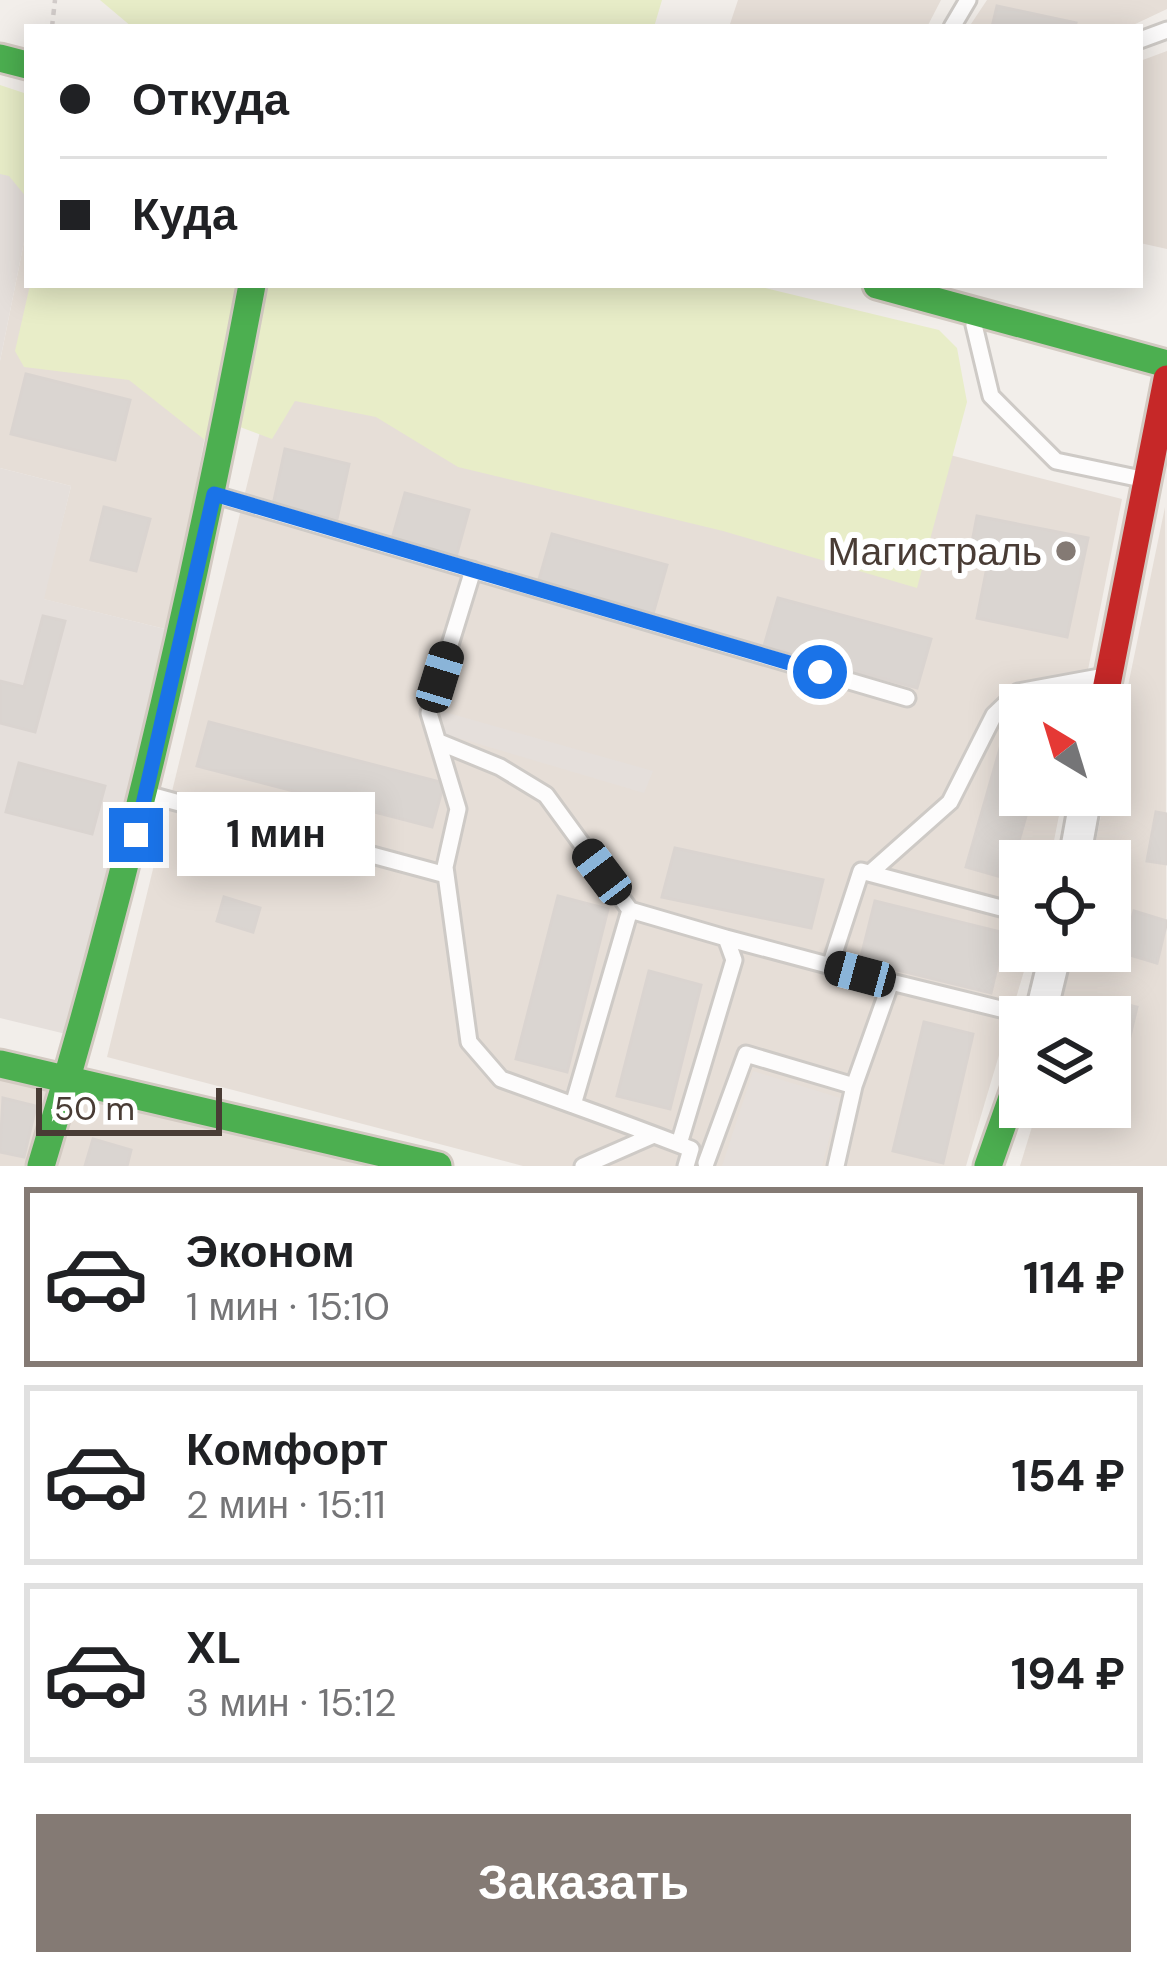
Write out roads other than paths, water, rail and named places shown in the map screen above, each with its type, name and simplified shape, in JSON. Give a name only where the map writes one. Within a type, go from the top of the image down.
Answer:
[{"type":"main road","points":[[41,1166],[148,794],[214,494],[251,288]]},
{"type":"main road","points":[[888,288],[1167,364]]},
{"type":"main road","points":[[1107,684],[1146,481],[1161,437],[1167,379]]},
{"type":"main road","points":[[0,1064],[438,1166]]},
{"type":"main road","points":[[988,1166],[1001,1128]]},
{"type":"lane","points":[[971,310],[991,396],[1056,461],[1146,481]]},
{"type":"lane","points":[[214,494],[907,698]]},
{"type":"lane","points":[[473,570],[429,713],[458,808],[446,875],[469,1042],[501,1079],[685,1146],[708,1165],[746,1054],[854,1086]]},
{"type":"lane","points":[[870,873],[950,802],[994,715],[1018,692],[1109,675]]},
{"type":"lane","points":[[439,742],[500,767],[545,795],[630,910],[999,1008]]},
{"type":"lane","points":[[148,794],[446,875]]},
{"type":"lane","points":[[830,966],[861,871],[999,907]]},
{"type":"lane","points":[[573,1105],[630,910]]},
{"type":"lane","points":[[686,1166],[685,1146],[734,960],[726,938]]},
{"type":"lane","points":[[836,1166],[854,1086],[891,982]]},
{"type":"lane","points":[[583,1166],[654,1135]]},
{"type":"place","name":"Магистраль","points":[[1066,551]]}]
